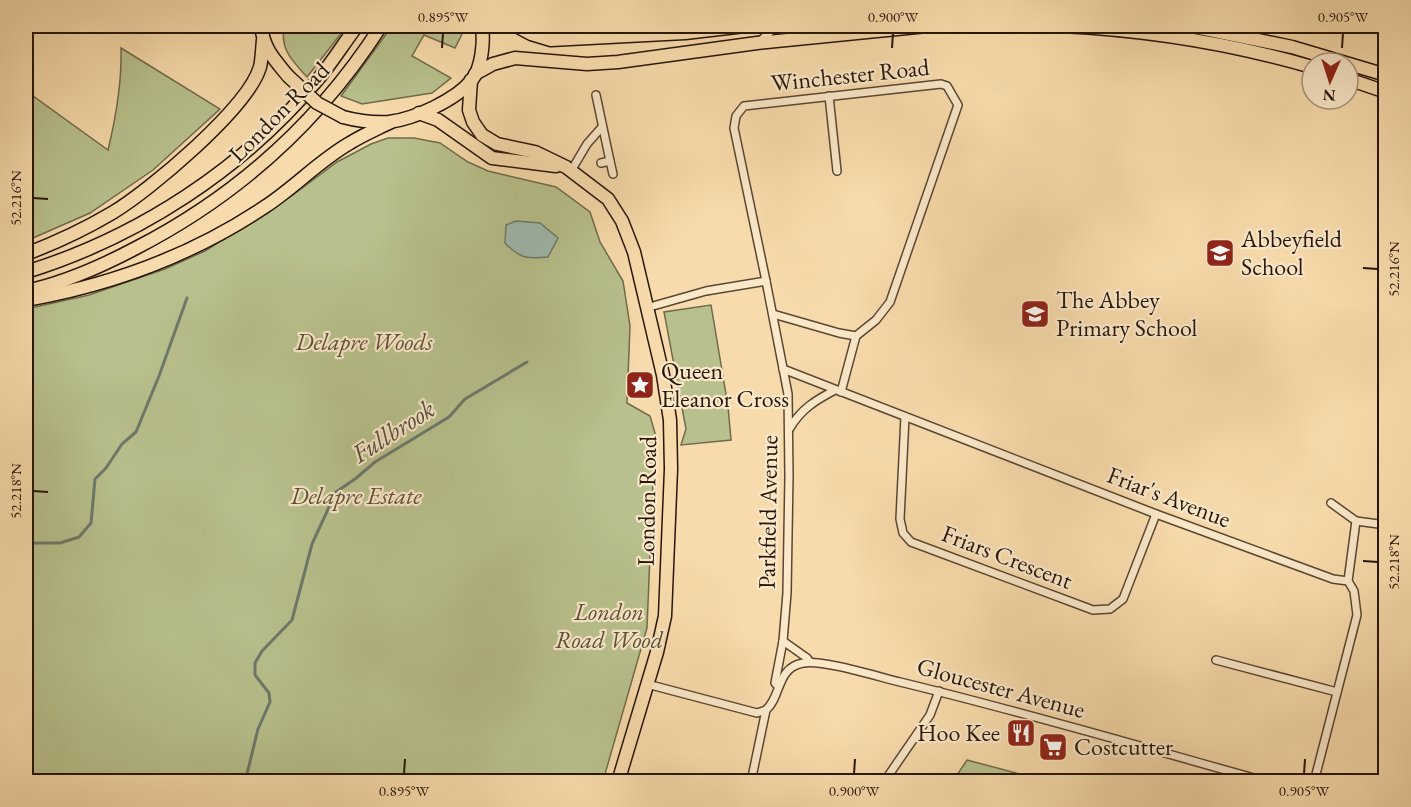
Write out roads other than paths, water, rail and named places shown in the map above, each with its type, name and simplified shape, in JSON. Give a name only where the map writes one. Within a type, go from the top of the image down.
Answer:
[{"type":"highway","points":[[26,254],[113,213],[147,188],[210,133],[250,87],[260,67],[263,40],[261,26]]},
{"type":"highway","name":"London Road","points":[[26,272],[72,257],[108,241],[187,196],[213,178],[277,123],[319,77],[357,26]]},
{"type":"highway","name":"London Road","points":[[26,291],[114,260],[201,212],[290,138],[326,100],[381,26]]},
{"type":"highway","name":"London Road","points":[[482,26],[483,44],[473,77],[469,110],[473,122],[482,135],[497,144],[535,152],[568,169],[608,199],[622,221],[634,252],[663,375],[670,420],[671,469],[665,616],[657,652],[618,782]]},
{"type":"highway","points":[[516,26],[531,34],[551,40],[629,37],[745,26]]},
{"type":"highway","points":[[26,300],[80,290],[174,258],[230,229],[268,205],[350,142],[457,94],[473,77],[493,64],[515,58],[587,64],[608,63],[902,26],[927,26]]},
{"type":"highway","points":[[1061,26],[1104,28],[1190,38],[1300,64]]},
{"type":"highway","points":[[1190,26],[1292,47],[1386,75]]},
{"type":"highway","points":[[263,40],[288,76],[317,103],[343,117],[358,121],[391,122]]},
{"type":"highway","points":[[1360,83],[1386,92]]},
{"type":"highway","points":[[419,113],[438,120],[492,158],[568,169]]},
{"type":"street","points":[[757,43],[777,26]]},
{"type":"street","name":"Winchester Road","points":[[766,281],[734,128],[736,116],[744,106],[941,84],[947,86],[958,105],[890,302],[876,320],[856,336]]},
{"type":"street","points":[[596,94],[613,174]]},
{"type":"street","points":[[829,96],[837,171]]},
{"type":"street","points":[[568,169],[602,127]]},
{"type":"street","points":[[601,163],[610,161]]},
{"type":"street","points":[[646,308],[706,291],[766,281]]},
{"type":"street","name":"Parkfield Avenue","points":[[766,281],[788,394],[787,593],[783,641],[776,683],[778,686]]},
{"type":"street","points":[[773,314],[856,336],[838,391],[807,406],[789,430]]},
{"type":"street","name":"Friar's Avenue","points":[[783,369],[1156,514],[1333,579],[1348,581]]},
{"type":"street","name":"Friars Crescent","points":[[905,417],[900,519],[903,533],[911,542],[1093,610],[1110,609],[1123,599],[1156,514]]},
{"type":"street","points":[[1331,503],[1356,521],[1386,525]]},
{"type":"street","points":[[1314,782],[1357,615],[1354,591],[1348,581],[1356,521]]},
{"type":"street","points":[[783,641],[810,662]]},
{"type":"street","points":[[1216,660],[1337,692]]},
{"type":"street","points":[[751,782],[766,710],[774,698],[783,675],[801,663],[810,662]]},
{"type":"street","name":"Gloucester Avenue","points":[[810,662],[939,692],[1268,782]]},
{"type":"street","points":[[647,684],[757,713],[766,710]]},
{"type":"street","points":[[884,782],[930,715],[939,692]]},
{"type":"waterway","points":[[26,551],[34,543],[60,543],[79,537],[91,523],[95,479],[106,468],[122,444],[136,432],[187,298]]},
{"type":"waterway","name":"Fullbrook","points":[[245,782],[258,729],[270,702],[269,693],[255,675],[255,663],[262,651],[292,620],[312,544],[336,492],[375,462],[449,417],[465,399],[527,362]]},
{"type":"place","name":"Abbeyfield School","points":[[1220,253]]},
{"type":"place","name":"The Abbey Primary School","points":[[1035,314]]},
{"type":"place","name":"Queen Eleanor Cross","points":[[640,385]]},
{"type":"place","name":"Hoo Kee","points":[[1021,733]]},
{"type":"place","name":"Costcutter","points":[[1053,747]]},
{"type":"park label","name":"Delapre Woods","points":[[364,342]]},
{"type":"park label","name":"Delapre Estate","points":[[356,496]]},
{"type":"park label","name":"London Road Wood","points":[[609,626]]}]
